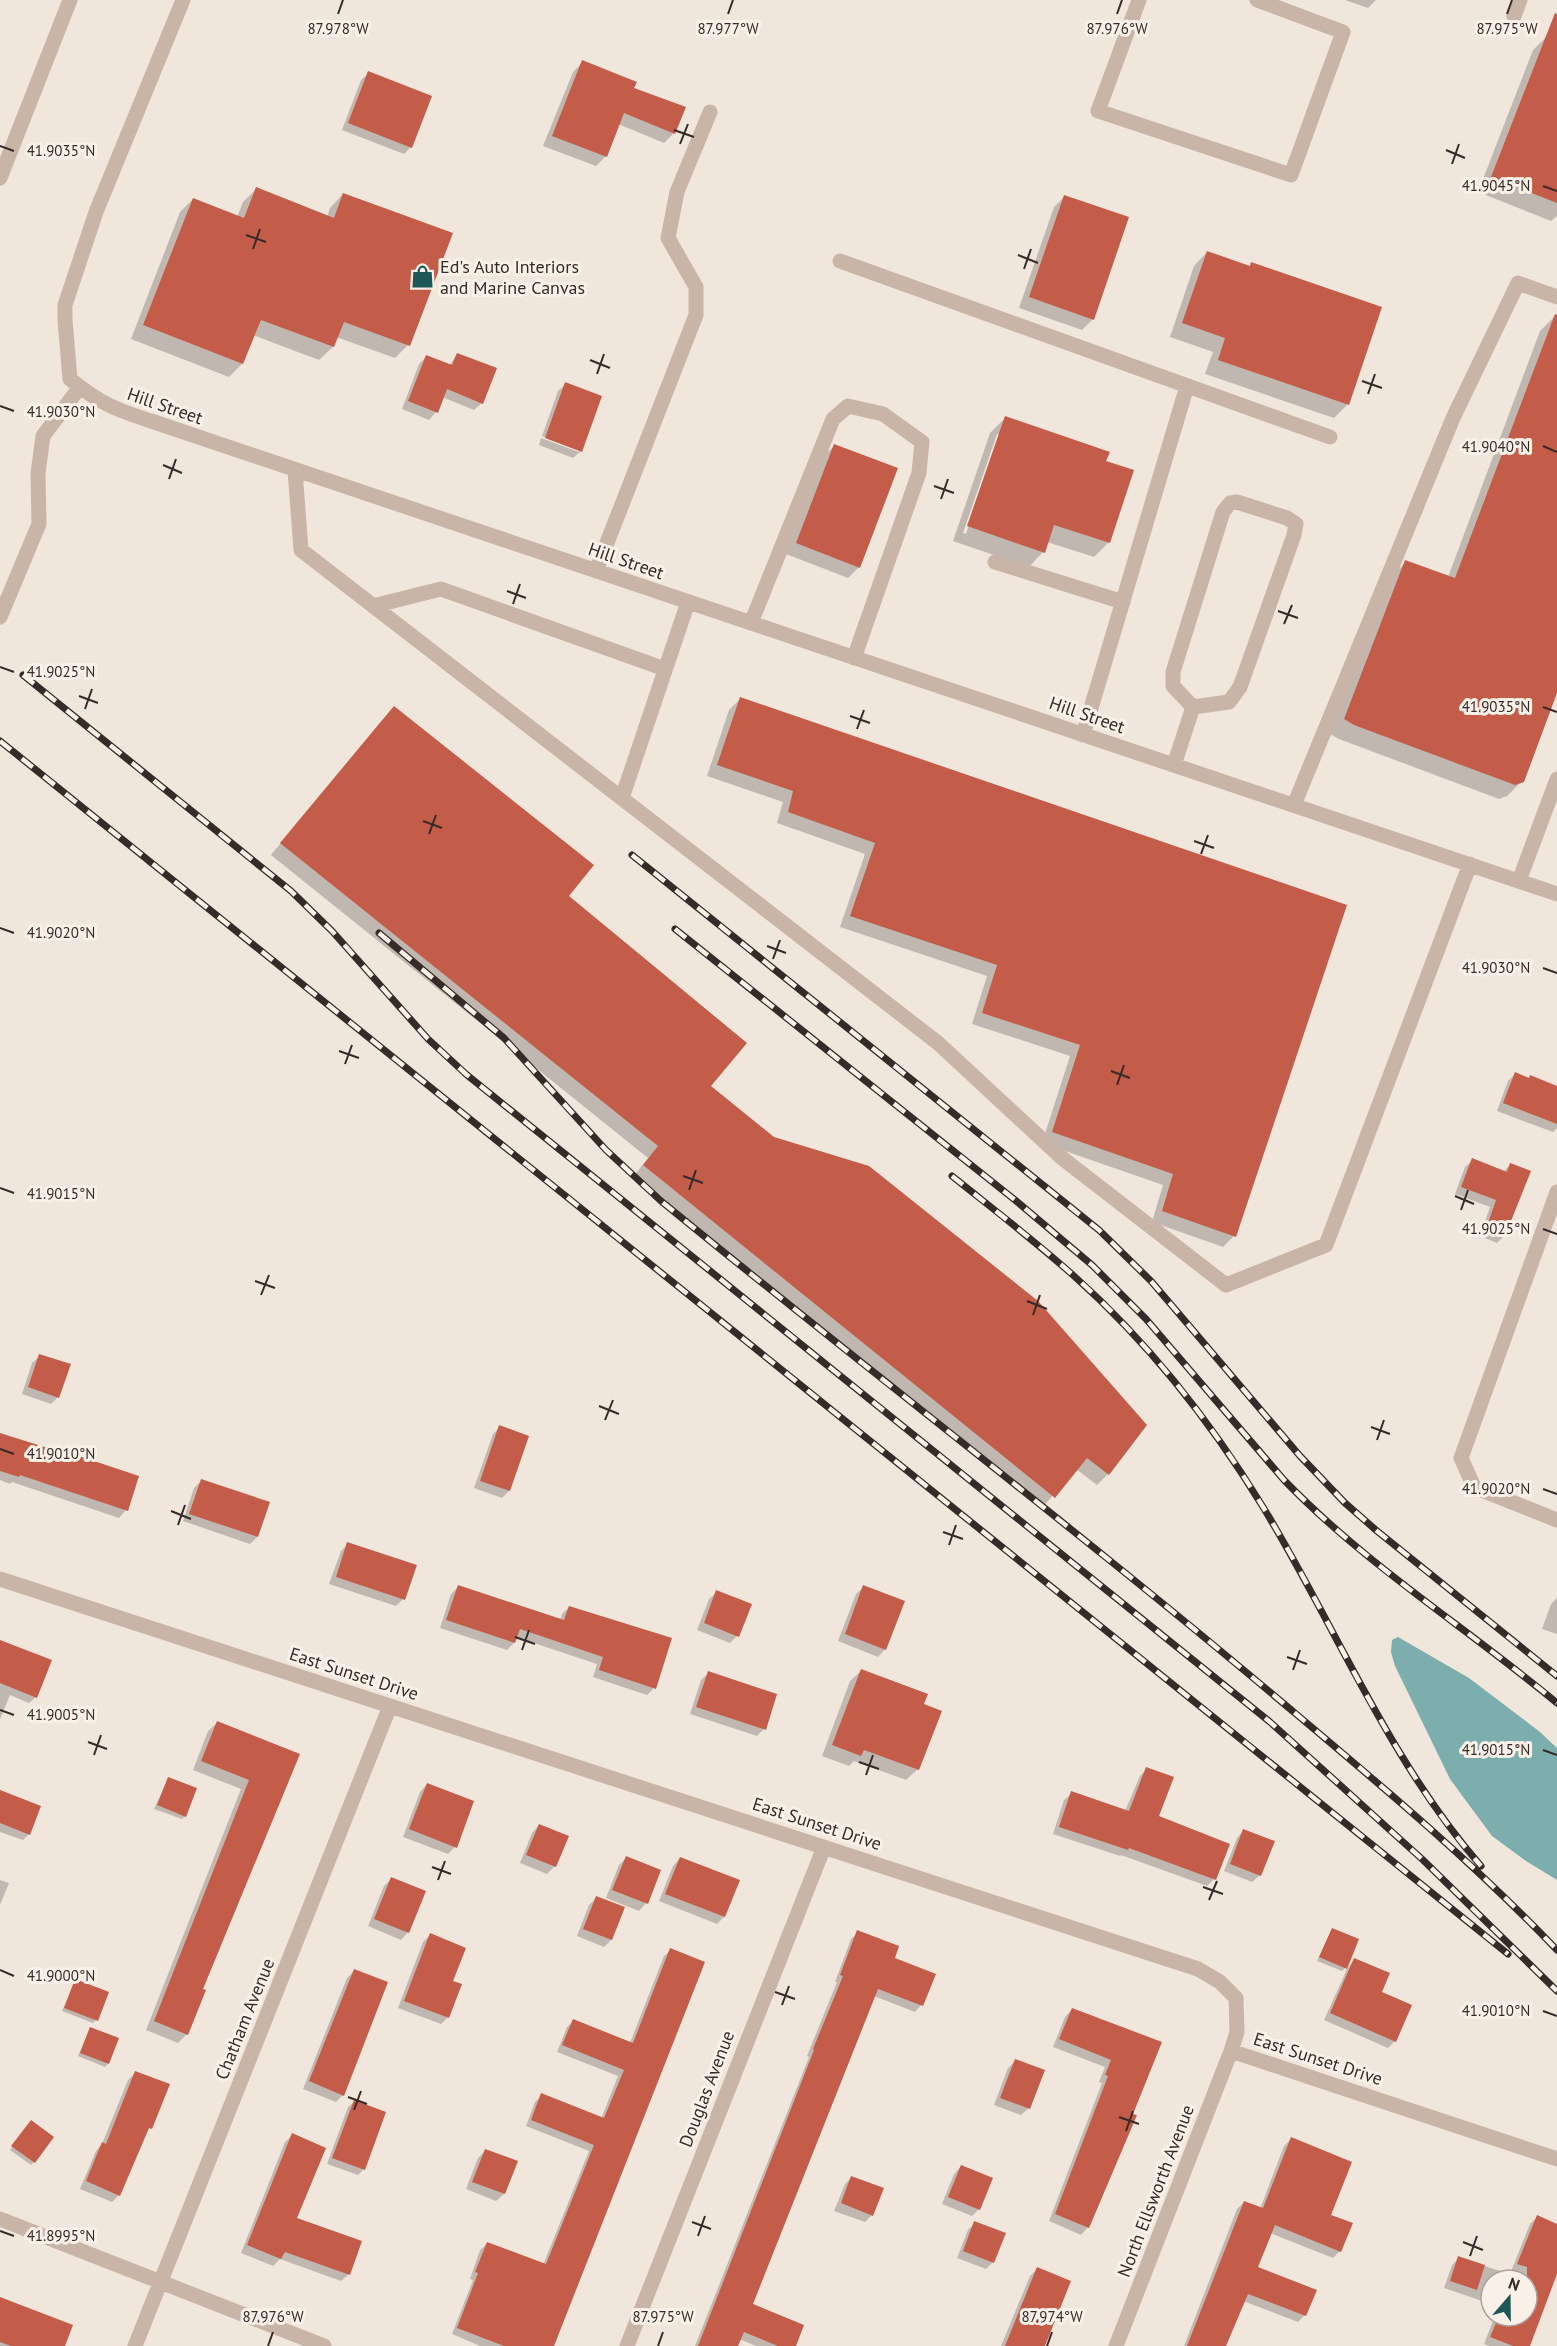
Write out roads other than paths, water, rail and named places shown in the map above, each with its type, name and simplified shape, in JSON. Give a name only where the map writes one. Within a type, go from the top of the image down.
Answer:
[{"type":"street","points":[[0,177],[70,0]]},
{"type":"street","name":"Hill Street","points":[[183,0],[96,212],[65,305],[64,320],[70,379],[110,408],[1557,894]]},
{"type":"street","points":[[1139,0],[1098,111],[1290,175],[1343,32],[1257,0]]},
{"type":"street","points":[[1514,16],[1520,0]]},
{"type":"street","points":[[596,571],[696,315],[696,287],[668,238],[677,192],[711,112]]},
{"type":"street","points":[[840,261],[1330,437]]},
{"type":"street","points":[[1294,805],[1453,418],[1518,283],[1557,297]]},
{"type":"street","points":[[1083,735],[1187,386]]},
{"type":"street","points":[[0,617],[39,524],[38,473],[43,436],[80,387]]},
{"type":"street","points":[[752,623],[833,419],[848,406],[883,414],[922,442],[920,473],[854,658]]},
{"type":"street","points":[[295,470],[301,550],[938,1043],[1062,1158],[1226,1285],[1326,1245],[1470,864]]},
{"type":"street","points":[[1237,502],[1287,518],[1296,524],[1294,535],[1240,687],[1229,702],[1193,707],[1173,686],[1173,672],[1223,512],[1230,503],[1237,502]]},
{"type":"street","points":[[995,562],[1123,602]]},
{"type":"street","points":[[373,606],[441,589],[665,669]]},
{"type":"street","points":[[622,798],[688,602]]},
{"type":"street","points":[[1174,765],[1193,707]]},
{"type":"street","points":[[1519,881],[1557,779]]},
{"type":"street","points":[[1557,1192],[1461,1458],[1474,1487],[1557,1520]]},
{"type":"street","name":"East Sunset Drive","points":[[0,1579],[1198,1969],[1220,1982],[1236,1998],[1237,2032],[1231,2051],[1557,2159]]},
{"type":"street","name":"Chatham Avenue","points":[[135,2346],[390,1706]]},
{"type":"street","name":"Douglas Avenue","points":[[627,2346],[824,1847]]},
{"type":"street","name":"North Ellsworth Avenue","points":[[1116,2346],[1231,2051]]},
{"type":"street","points":[[0,2219],[324,2346]]},
{"type":"water","points":[[1398,1637],[1469,1678],[1540,1732],[1557,1748],[1557,1880],[1492,1836],[1450,1779],[1395,1666],[1391,1652],[1392,1640]]},
{"type":"railway","points":[[23,675],[291,891],[332,931],[428,1039],[467,1075],[1270,1722],[1422,1859],[1557,1991]]},
{"type":"railway","points":[[0,741],[1508,1954]]},
{"type":"railway","points":[[632,855],[1099,1230],[1151,1281],[1300,1456],[1345,1503],[1557,1676]]},
{"type":"railway","points":[[675,929],[1015,1200],[1092,1265],[1146,1319],[1284,1480],[1316,1511],[1383,1568],[1557,1703]]},
{"type":"railway","points":[[379,933],[504,1038],[606,1150],[661,1201],[1129,1576],[1283,1703],[1389,1792],[1458,1854],[1557,1950]]},
{"type":"railway","points":[[952,1176],[1044,1250],[1102,1302],[1153,1356],[1200,1414],[1243,1475],[1290,1552],[1390,1737],[1448,1825],[1481,1866]]},
{"type":"place","name":"Ed's Auto Interiors and Marine Canvas","points":[[422,277]]}]
